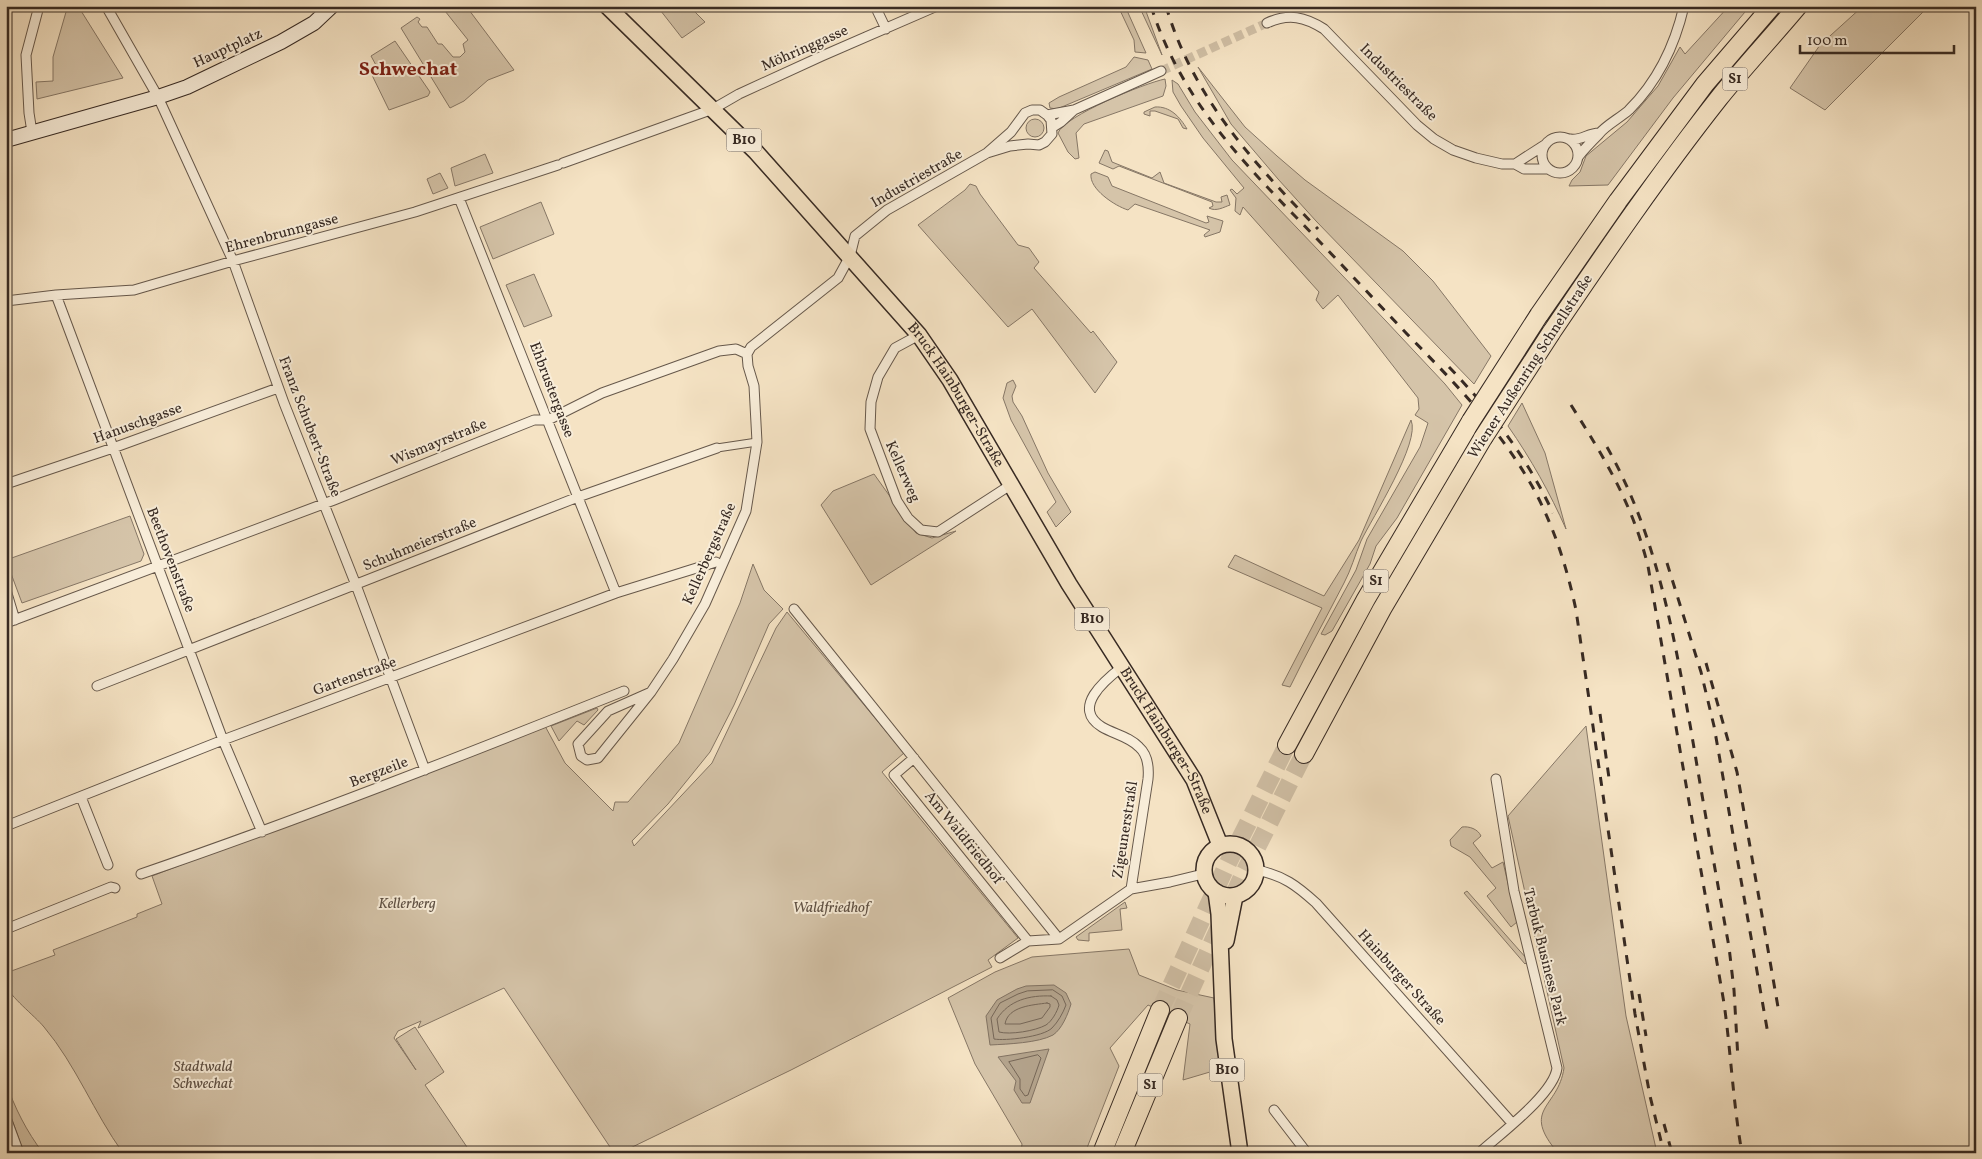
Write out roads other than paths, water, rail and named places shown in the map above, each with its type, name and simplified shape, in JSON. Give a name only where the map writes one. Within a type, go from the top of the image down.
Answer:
[{"type":"highway","name":"Wiener Außenring Schnellstraße","points":[[1287,745],[1366,599],[1471,421],[1539,315],[1582,252],[1705,84],[1772,6]]},
{"type":"highway","name":"Wiener Außenring Schnellstraße","points":[[1304,754],[1382,609],[1483,438],[1551,333],[1605,253],[1676,154],[1720,97],[1798,6]]},
{"type":"highway","name":"S1","points":[[1102,1153],[1160,1010]]},
{"type":"highway","name":"S1","points":[[1122,1153],[1178,1018]]},
{"type":"main road","name":"Hauptplatz","points":[[6,140],[187,87],[281,42],[314,23],[332,6]]},
{"type":"main road","name":"Bruck Hainburger-Straße","points":[[607,6],[624,25],[756,152],[919,335],[950,380],[1069,584],[1194,780],[1220,845]]},
{"type":"main road","points":[[1204,874],[1204,865],[1212,849],[1230,843],[1240,845],[1249,851],[1255,860],[1257,870],[1256,877],[1248,889],[1235,896],[1222,895],[1216,892]]},
{"type":"main road","name":"B10","points":[[1204,874],[1208,884],[1216,892],[1224,1039],[1240,1153]]},
{"type":"main road","name":"B10","points":[[1221,968],[1235,896]]},
{"type":"street","points":[[32,132],[28,113],[26,55],[39,6]]},
{"type":"street","name":"Franz Schubert-Straße","points":[[106,6],[158,97],[233,261],[278,388],[356,585],[425,770]]},
{"type":"street","points":[[875,6],[886,29]]},
{"type":"street","name":"Möhringgasse","points":[[713,110],[739,94],[797,67],[937,6]]},
{"type":"street","points":[[1546,144],[1542,159],[1548,169],[1559,173],[1568,171],[1575,165],[1578,157],[1595,140],[1599,133],[1628,111],[1642,96],[1659,72],[1675,36],[1684,6]]},
{"type":"street","name":"Industriestraße","points":[[1268,23],[1286,17],[1308,20],[1324,29],[1417,125],[1453,150],[1502,164],[1515,164],[1524,169],[1548,169]]},
{"type":"street","name":"Industriestraße","points":[[850,256],[855,236],[887,210],[987,153],[1011,132],[1025,113],[1032,110],[1040,110],[1047,115],[1074,110],[1161,71]]},
{"type":"street","name":"Ehrenbrunngasse","points":[[6,301],[56,295],[134,290],[415,212],[561,164],[713,110]]},
{"type":"street","name":"Industriestraße","points":[[987,153],[1010,146],[1039,145],[1045,142],[1052,134],[1053,127],[1074,110]]},
{"type":"street","points":[[1047,115],[1053,127]]},
{"type":"street","points":[[1018,122],[1019,135],[1028,144]]},
{"type":"street","points":[[1570,140],[1582,139],[1592,133],[1599,133]]},
{"type":"street","points":[[1515,164],[1554,138],[1565,137],[1570,140],[1577,148],[1578,157]]},
{"type":"street","name":"Ehbrustergasse","points":[[459,198],[616,593]]},
{"type":"street","points":[[747,354],[751,347],[838,278],[850,256]]},
{"type":"street","name":"Beethovenstraße","points":[[56,295],[223,740],[262,832]]},
{"type":"street","name":"Kellerweg","points":[[919,335],[895,348],[878,377],[871,402],[870,429],[897,501],[908,518],[921,530],[938,532],[947,528],[1012,484]]},
{"type":"street","name":"Wismayrstraße","points":[[11,621],[324,504],[534,420],[548,420],[602,393],[719,350],[736,349],[747,354]]},
{"type":"street","name":"Kellerbergstraße","points":[[650,692],[608,710],[578,744],[581,756],[587,760],[598,758],[650,692],[673,659],[705,604],[746,511],[757,442],[754,386],[748,366],[747,354]]},
{"type":"street","name":"Hanuschgasse","points":[[6,484],[113,448],[278,388]]},
{"type":"street","name":"Schuhmeierstraße","points":[[97,686],[578,498],[717,448],[757,442]]},
{"type":"street","points":[[716,562],[726,558]]},
{"type":"street","name":"Gartenstraße","points":[[6,826],[223,740],[616,593],[716,562]]},
{"type":"street","points":[[6,590],[11,621]]},
{"type":"street","name":"Am Waldfriedhof","points":[[794,609],[1059,939]]},
{"type":"street","name":"Zigeunerstraßl","points":[[1122,667],[1106,679],[1091,700],[1090,707],[1093,717],[1100,726],[1140,747],[1148,764],[1148,779],[1130,888]]},
{"type":"street","name":"Bergzeile","points":[[141,874],[262,832],[624,691]]},
{"type":"street","name":"Am Waldfriedhof","points":[[914,758],[894,775],[1028,941]]},
{"type":"street","name":"Tarbuk Business Park","points":[[1479,1153],[1538,1101],[1553,1083],[1558,1068],[1514,891],[1496,779]]},
{"type":"street","points":[[81,797],[108,865]]},
{"type":"street","name":"Hainburger Straße","points":[[1257,870],[1275,875],[1297,886],[1316,904],[1512,1124]]},
{"type":"street","name":"Zigeunerstraßl","points":[[1059,939],[1130,888],[1170,882],[1204,874]]},
{"type":"street","points":[[6,929],[92,894],[111,887],[115,888]]},
{"type":"street","points":[[1000,958],[1028,941],[1059,939]]},
{"type":"street","points":[[1274,1110],[1307,1153]]},
{"type":"street","points":[[6,1118],[19,1153]]},
{"type":"water","points":[[1054,985],[1066,993],[1071,1004],[1064,1021],[1053,1035],[1047,1038],[1014,1044],[990,1045],[986,1016],[997,1000],[1026,986]]},
{"type":"water","points":[[1049,1049],[1030,1103],[1022,1103],[1014,1090],[1016,1081],[998,1057]]},
{"type":"tunnel","points":[[1161,71],[1267,23]]},
{"type":"tunnel","points":[[1160,1010],[1225,869],[1287,745]]},
{"type":"tunnel","points":[[1178,1018],[1242,877],[1304,754]]},
{"type":"railway","points":[[1151,6],[1162,37],[1176,65],[1192,93],[1228,143],[1474,406],[1505,444],[1519,465],[1546,515],[1564,562],[1576,610],[1635,1014],[1650,1096],[1664,1153]]},
{"type":"railway","points":[[1166,6],[1192,70],[1228,127],[1248,153],[1318,229]]},
{"type":"railway","points":[[1449,367],[1494,418],[1520,454],[1543,492],[1553,513]]},
{"type":"railway","points":[[1571,405],[1606,463],[1626,502],[1648,566],[1724,1003],[1736,1116],[1742,1153]]},
{"type":"railway","points":[[1607,447],[1639,515],[1651,550],[1670,620],[1729,947],[1734,990],[1738,1059]]},
{"type":"railway","points":[[1667,563],[1701,672],[1714,726],[1768,1034]]},
{"type":"railway","points":[[1706,663],[1737,772],[1778,1007]]},
{"type":"railway","points":[[1600,714],[1609,778]]},
{"type":"railway","points":[[1639,994],[1646,1036]]},
{"type":"railway","points":[[1664,1124],[1672,1153]]},
{"type":"district","name":"Schwechat","points":[[408,70]]},
{"type":"park label","name":"Kellerberg","points":[[407,904]]},
{"type":"park label","name":"Waldfriedhof","points":[[831,908]]},
{"type":"park label","name":"Stadtwald Schwechat","points":[[203,1076]]}]
